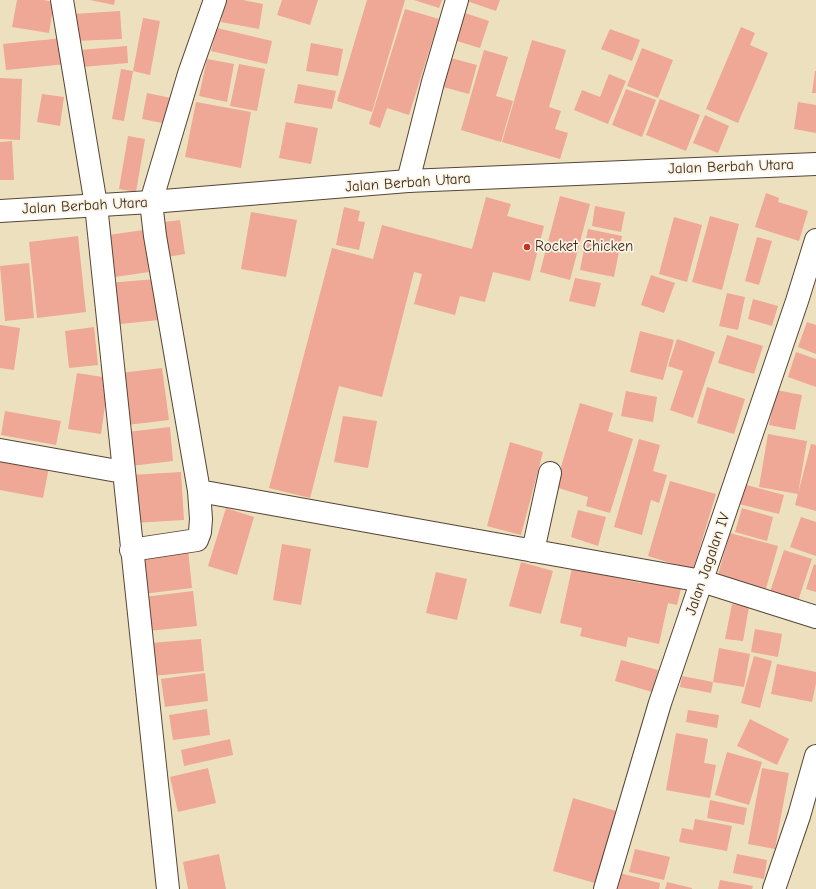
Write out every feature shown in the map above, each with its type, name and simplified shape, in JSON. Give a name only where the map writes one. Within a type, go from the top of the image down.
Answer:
[{"type":"street","points":[[62,0],[96,205],[168,889]]},
{"type":"street","points":[[132,550],[197,540],[201,519],[199,491],[155,236],[151,202],[189,74],[215,0]]},
{"type":"street","points":[[408,181],[433,82],[457,0]]},
{"type":"street","name":"Jalan Berbah Utara","points":[[0,210],[151,202],[408,181],[816,164]]},
{"type":"street","name":"Jalan Jagalan IV","points":[[605,889],[660,703],[797,301],[816,240]]},
{"type":"street","points":[[0,450],[123,472]]},
{"type":"street","points":[[533,551],[550,473]]},
{"type":"street","points":[[199,491],[702,581],[816,616]]},
{"type":"street","points":[[774,889],[799,816],[816,756]]},
{"type":"building","points":[[17,0],[43,0],[54,2],[49,33],[12,27]]},
{"type":"building","points":[[90,0],[115,0],[114,5]]},
{"type":"building","points":[[225,0],[243,0],[263,4],[259,29],[221,22]]},
{"type":"building","points":[[282,0],[318,0],[310,25],[277,15]]},
{"type":"building","points":[[367,0],[405,0],[372,112],[337,101]]},
{"type":"building","points":[[414,0],[442,0],[439,8]]},
{"type":"building","points":[[464,0],[500,0],[496,11]]},
{"type":"building","points":[[405,9],[439,19],[409,115],[387,108],[380,128],[369,124]]},
{"type":"building","points":[[456,10],[489,21],[480,48],[447,38]]},
{"type":"building","points":[[120,11],[122,39],[75,41],[73,14]]},
{"type":"building","points":[[143,18],[160,21],[150,75],[133,71]]},
{"type":"building","points":[[741,27],[755,33],[750,45],[768,53],[738,123],[706,109]]},
{"type":"building","points":[[217,28],[272,41],[267,64],[211,51]]},
{"type":"building","points":[[610,29],[640,40],[632,61],[601,49]]},
{"type":"building","points":[[63,38],[66,64],[6,70],[3,44]]},
{"type":"building","points":[[532,40],[566,50],[549,107],[561,111],[555,129],[568,133],[560,159],[502,142]]},
{"type":"building","points":[[311,43],[343,49],[338,76],[306,71]]},
{"type":"building","points":[[127,46],[128,63],[82,67],[80,50]]},
{"type":"building","points":[[642,48],[673,60],[658,98],[627,86]]},
{"type":"building","points":[[484,50],[508,57],[496,96],[513,101],[501,142],[461,130]]},
{"type":"building","points":[[443,56],[477,65],[469,94],[436,85]]},
{"type":"building","points":[[207,59],[234,64],[227,102],[199,96]]},
{"type":"building","points":[[239,64],[265,69],[257,111],[230,106]]},
{"type":"building","points":[[121,69],[133,71],[124,121],[112,119]]},
{"type":"building","points":[[815,71],[816,93],[812,93]]},
{"type":"building","points":[[609,74],[626,81],[608,124],[574,110],[582,90],[600,97]]},
{"type":"building","points":[[0,78],[22,79],[20,140],[0,139]]},
{"type":"building","points":[[298,84],[336,91],[332,109],[294,103]]},
{"type":"building","points":[[626,89],[656,100],[642,137],[612,125]]},
{"type":"building","points":[[147,93],[176,99],[172,125],[142,119]]},
{"type":"building","points":[[42,94],[64,97],[60,126],[37,122]]},
{"type":"building","points":[[660,99],[700,115],[686,151],[646,135]]},
{"type":"building","points":[[196,102],[251,112],[241,168],[185,157]]},
{"type":"building","points":[[798,102],[816,105],[816,133],[794,129]]},
{"type":"building","points":[[705,115],[729,126],[718,153],[693,143]]},
{"type":"building","points":[[286,122],[318,128],[311,164],[279,158]]},
{"type":"building","points":[[128,136],[145,139],[136,192],[119,189]]},
{"type":"building","points":[[12,141],[14,180],[0,180],[0,142]]},
{"type":"building","points":[[766,193],[779,198],[778,202],[808,211],[799,241],[755,227]]},
{"type":"building","points":[[560,196],[590,204],[570,280],[540,272]]},
{"type":"building","points":[[486,197],[511,204],[507,216],[544,226],[530,281],[493,272],[485,302],[460,296],[455,315],[414,304],[422,274],[414,272],[382,397],[339,386],[310,498],[269,488],[332,248],[373,259],[382,225],[472,249]]},
{"type":"building","points":[[595,206],[625,212],[621,232],[592,226]]},
{"type":"building","points":[[344,207],[360,211],[358,221],[365,222],[359,250],[336,245]]},
{"type":"building","points":[[251,212],[297,220],[286,277],[241,269]]},
{"type":"building","points":[[710,216],[739,224],[722,290],[692,282]]},
{"type":"building","points":[[674,217],[702,225],[687,282],[659,274]]},
{"type":"building","points":[[180,220],[185,254],[161,258],[157,223]]},
{"type":"building","points":[[588,229],[622,236],[614,277],[580,270]]},
{"type":"building","points":[[143,230],[149,272],[108,278],[102,236]]},
{"type":"building","points":[[78,236],[86,312],[37,318],[29,242]]},
{"type":"building","points":[[757,237],[772,241],[759,285],[745,281]]},
{"type":"building","points":[[29,263],[34,318],[5,321],[0,266]]},
{"type":"building","points":[[651,275],[675,283],[664,313],[641,305]]},
{"type":"building","points":[[575,278],[601,283],[595,307],[569,301]]},
{"type":"building","points":[[156,279],[159,320],[111,325],[108,283]]},
{"type":"building","points":[[727,293],[745,297],[738,330],[719,326]]},
{"type":"building","points":[[753,299],[778,306],[772,326],[748,319]]},
{"type":"building","points":[[807,322],[816,325],[816,354],[798,347]]},
{"type":"building","points":[[0,325],[20,328],[14,370],[0,368]]},
{"type":"building","points":[[94,327],[98,365],[69,368],[65,331]]},
{"type":"building","points":[[640,331],[674,340],[663,380],[630,372]]},
{"type":"building","points":[[727,335],[763,346],[754,374],[718,363]]},
{"type":"building","points":[[677,339],[715,352],[693,418],[670,410],[683,371],[668,366]]},
{"type":"building","points":[[796,352],[816,359],[816,387],[788,377]]},
{"type":"building","points":[[162,368],[169,420],[127,425],[121,373]]},
{"type":"building","points":[[77,373],[109,378],[101,434],[68,429]]},
{"type":"building","points":[[707,387],[745,399],[734,434],[697,423]]},
{"type":"building","points":[[776,390],[802,395],[795,430],[769,425]]},
{"type":"building","points":[[626,391],[657,397],[653,422],[621,416]]},
{"type":"building","points":[[580,403],[613,413],[608,431],[633,439],[610,513],[586,506],[588,497],[555,487]]},
{"type":"building","points":[[5,411],[61,421],[56,445],[1,435]]},
{"type":"building","points":[[343,416],[377,421],[368,468],[334,462]]},
{"type":"building","points":[[170,427],[173,461],[131,466],[127,432]]},
{"type":"building","points":[[768,434],[807,441],[798,494],[759,487]]},
{"type":"building","points":[[639,439],[660,445],[653,471],[667,475],[659,503],[651,500],[642,535],[614,527]]},
{"type":"building","points":[[510,442],[543,452],[521,535],[487,526]]},
{"type":"building","points":[[811,444],[816,445],[816,511],[795,505]]},
{"type":"building","points":[[0,453],[50,462],[43,498],[0,490]]},
{"type":"building","points":[[181,472],[184,520],[134,523],[131,475]]},
{"type":"building","points":[[670,481],[716,494],[693,570],[648,556]]},
{"type":"building","points":[[739,483],[784,495],[779,514],[735,503]]},
{"type":"building","points":[[226,508],[254,517],[237,575],[208,566]]},
{"type":"building","points":[[742,508],[773,517],[767,541],[735,532]]},
{"type":"building","points":[[578,510],[606,517],[598,546],[571,537]]},
{"type":"building","points":[[801,517],[816,522],[816,556],[790,547]]},
{"type":"building","points":[[730,533],[778,546],[765,592],[717,578]]},
{"type":"building","points":[[282,544],[311,549],[301,605],[273,600]]},
{"type":"building","points":[[188,549],[192,588],[143,594],[138,555]]},
{"type":"building","points":[[784,550],[812,559],[798,601],[770,592]]},
{"type":"building","points":[[521,562],[553,571],[541,614],[509,606]]},
{"type":"building","points":[[814,564],[816,565],[816,592],[806,589]]},
{"type":"building","points":[[572,568],[641,583],[643,573],[683,581],[677,605],[668,603],[659,644],[628,637],[626,647],[580,636],[582,628],[560,623]]},
{"type":"building","points":[[436,572],[467,579],[457,620],[426,613]]},
{"type":"building","points":[[193,591],[197,626],[148,631],[144,597]]},
{"type":"building","points":[[732,604],[749,607],[743,641],[725,639]]},
{"type":"building","points":[[755,629],[782,634],[778,657],[751,652]]},
{"type":"building","points":[[201,639],[204,671],[153,676],[150,643]]},
{"type":"building","points":[[719,648],[750,654],[744,687],[713,682]]},
{"type":"building","points":[[754,656],[772,661],[760,708],[741,703]]},
{"type":"building","points":[[621,660],[658,670],[652,692],[615,681]]},
{"type":"building","points":[[777,664],[816,672],[816,683],[812,702],[771,694]]},
{"type":"building","points":[[205,673],[208,701],[165,707],[161,679]]},
{"type":"building","points":[[682,676],[713,682],[711,693],[680,687]]},
{"type":"building","points":[[207,709],[210,735],[173,740],[169,715]]},
{"type":"building","points":[[688,710],[719,715],[717,728],[686,722]]},
{"type":"building","points":[[750,719],[789,739],[777,765],[737,746]]},
{"type":"building","points":[[676,733],[708,739],[704,763],[716,765],[710,798],[666,790]]},
{"type":"building","points":[[230,739],[233,755],[184,766],[181,750]]},
{"type":"building","points":[[727,752],[762,762],[749,805],[715,795]]},
{"type":"building","points":[[208,768],[216,803],[178,812],[170,777]]},
{"type":"building","points":[[762,768],[789,773],[775,849],[748,844]]},
{"type":"building","points":[[573,798],[616,811],[595,883],[553,871]]},
{"type":"building","points":[[710,800],[747,808],[744,825],[707,818]]},
{"type":"building","points":[[695,819],[732,826],[727,851],[679,842],[682,828],[693,830]]},
{"type":"building","points":[[635,849],[670,857],[664,880],[629,872]]},
{"type":"building","points":[[219,854],[226,889],[188,889],[183,862]]},
{"type":"building","points":[[737,854],[767,860],[764,879],[733,873]]},
{"type":"building","points":[[619,873],[660,883],[659,889],[615,889]]},
{"type":"building","points":[[720,880],[753,886],[752,889],[718,889]]},
{"type":"building","points":[[667,882],[692,888],[692,889],[665,889]]},
{"type":"place","name":"Rocket Chicken","points":[[527,247]]}]
